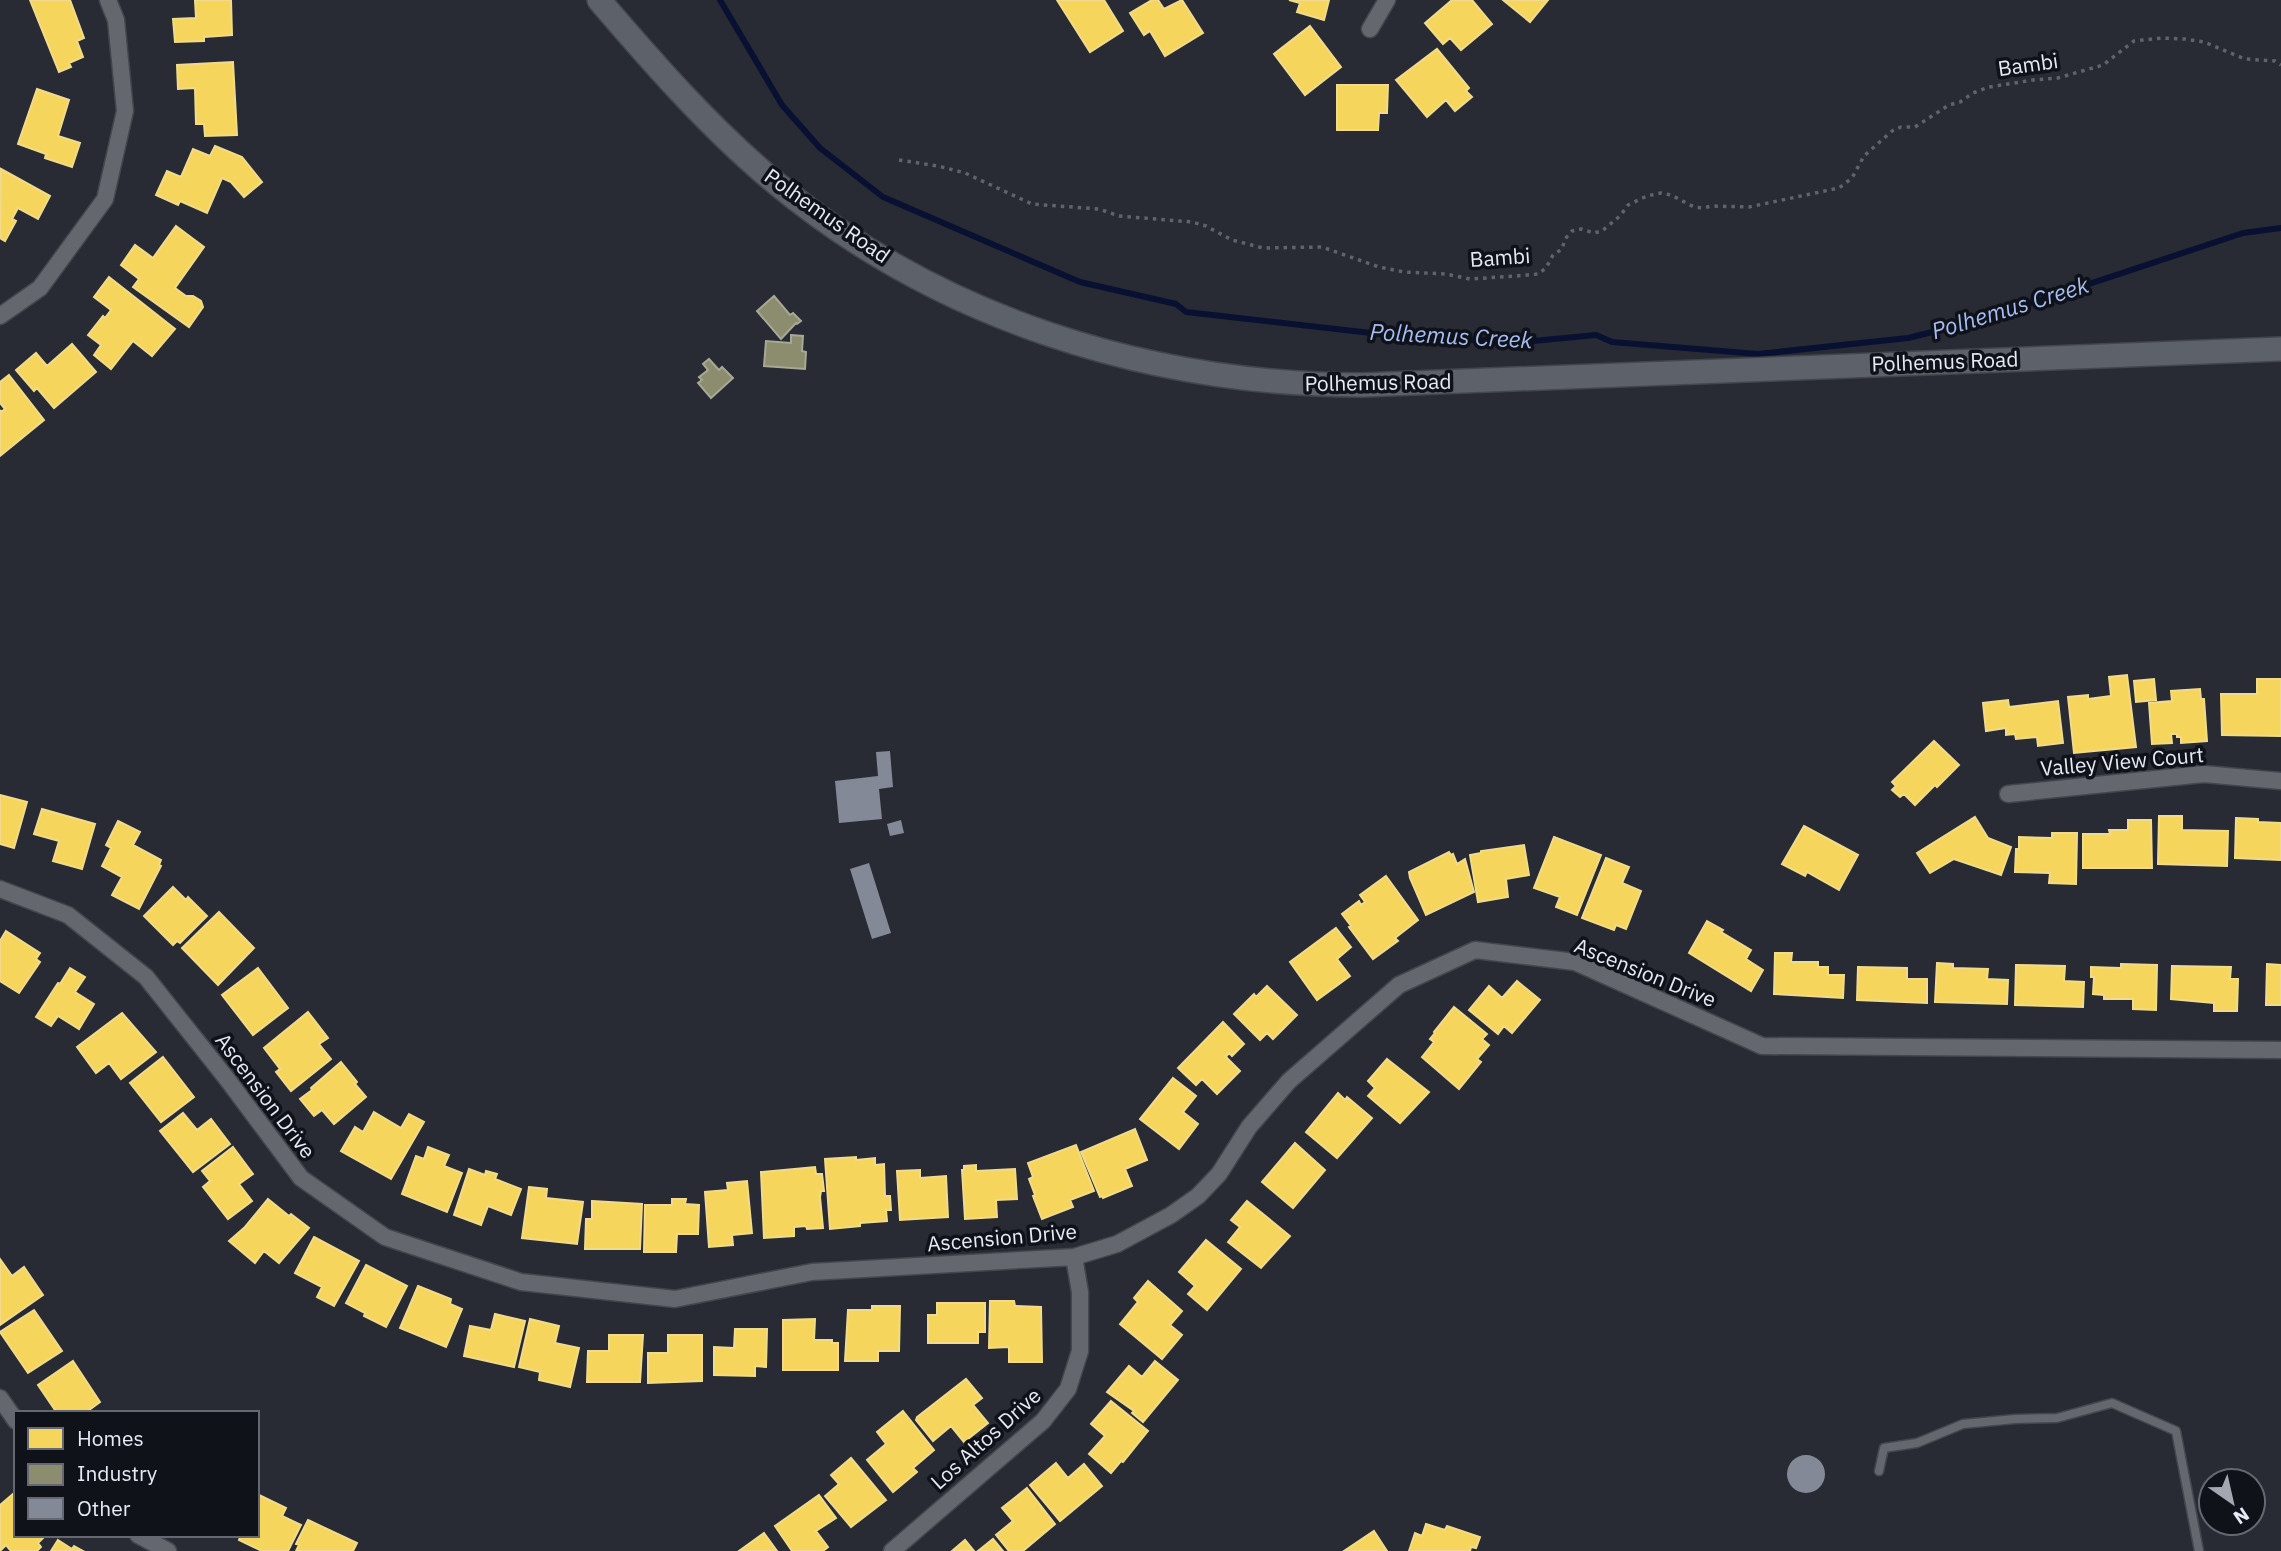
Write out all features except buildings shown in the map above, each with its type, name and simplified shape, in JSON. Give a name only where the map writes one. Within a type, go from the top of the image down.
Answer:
[{"type":"main road","name":"Polhemus Road","points":[[599,0],[665,75],[744,155],[803,204],[868,248],[936,288],[1009,321],[1088,348],[1176,369],[1266,382],[1363,385],[2281,349]]},
{"type":"street","points":[[0,316],[40,288],[105,199],[125,111],[116,20],[108,0]]},
{"type":"street","points":[[1370,29],[1387,0]]},
{"type":"street","name":"Valley View Court","points":[[2008,793],[2204,774],[2281,781]]},
{"type":"street","name":"Ascension Drive","points":[[0,889],[68,915],[146,976],[301,1178],[385,1237],[521,1282],[675,1299],[812,1272],[1074,1257],[1117,1244],[1145,1231],[1198,1196],[1219,1174],[1250,1127],[1289,1081],[1399,985],[1475,950],[1575,962],[1762,1046],[2281,1050]]},
{"type":"street","name":"Los Altos Drive","points":[[892,1551],[1043,1421],[1068,1389],[1080,1350],[1080,1292],[1074,1257]]},
{"type":"street","points":[[0,1398],[14,1418]]},
{"type":"street","points":[[142,1537],[168,1551]]},
{"type":"lane","points":[[1879,1471],[1884,1448],[1917,1443],[1963,1424],[2057,1418],[2112,1404],[2176,1432],[2199,1551]]},
{"type":"path","name":"Bambi","points":[[899,160],[965,173],[1032,204],[1099,209],[1119,216],[1192,222],[1232,240],[1263,248],[1322,247],[1378,267],[1405,272],[1446,274],[1470,279],[1516,276],[1538,274],[1546,268],[1573,231],[1581,229],[1594,233],[1602,230],[1620,216],[1628,205],[1647,196],[1661,193],[1671,195],[1694,207],[1703,208],[1749,207],[1839,188],[1852,178],[1864,156],[1892,131],[1916,127],[1949,105],[1989,87],[2058,78],[2103,65],[2134,41],[2185,38],[2204,42],[2245,59],[2275,61],[2281,65]]},
{"type":"waterway","name":"Polhemus Creek","points":[[720,0],[782,105],[820,148],[883,197],[1080,282],[1176,304],[1186,312],[1424,339],[1533,341],[1596,335],[1612,342],[1758,354],[1908,338],[1977,321],[2243,233],[2281,228]]}]
